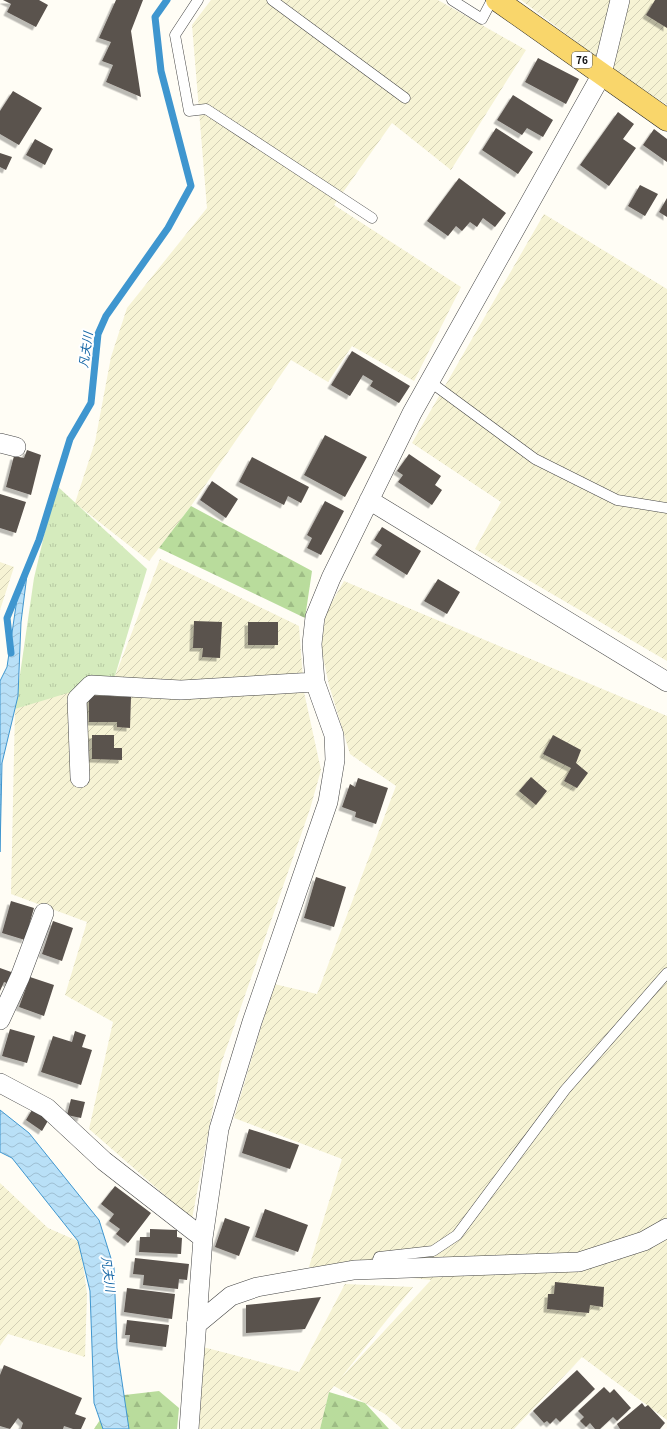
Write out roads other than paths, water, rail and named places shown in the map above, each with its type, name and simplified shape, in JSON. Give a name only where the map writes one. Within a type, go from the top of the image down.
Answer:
[{"type":"main road","name":"76","points":[[497,0],[667,120]]},
{"type":"street","points":[[189,1429],[203,1238],[219,1129],[252,1022],[328,802],[335,760],[334,735],[315,682],[312,644],[315,617],[331,578],[412,413],[602,74],[620,0]]},
{"type":"street","points":[[369,500],[667,682]]},
{"type":"street","points":[[80,778],[77,699],[91,685],[181,690],[315,682]]},
{"type":"street","points":[[0,1020],[20,977],[44,913]]},
{"type":"street","points":[[0,1083],[47,1108],[104,1160],[203,1238]]},
{"type":"street","points":[[196,1326],[231,1296],[257,1287],[354,1270],[579,1262],[644,1241],[667,1228]]},
{"type":"lane","points":[[198,0],[175,35],[189,111],[206,110],[372,218]]},
{"type":"lane","points":[[272,0],[405,98]]},
{"type":"lane","points":[[452,0],[482,19],[492,0]]},
{"type":"lane","points":[[429,381],[535,459],[616,500],[667,508]]},
{"type":"lane","points":[[374,1270],[379,1256],[433,1251],[457,1235],[565,1090],[667,973]]},
{"type":"water","points":[[28,567],[21,622],[18,696],[2,763],[0,852],[0,681],[7,667],[18,592]]},
{"type":"water","points":[[0,1110],[29,1133],[99,1220],[114,1268],[117,1348],[129,1429],[103,1429],[94,1403],[90,1291],[78,1241],[12,1158],[0,1152]]},
{"type":"waterway","name":"凡夫川","points":[[11,653],[7,618],[39,540],[70,439],[91,403],[98,334],[106,316],[168,228],[191,186],[161,71],[155,17],[167,0]]}]
